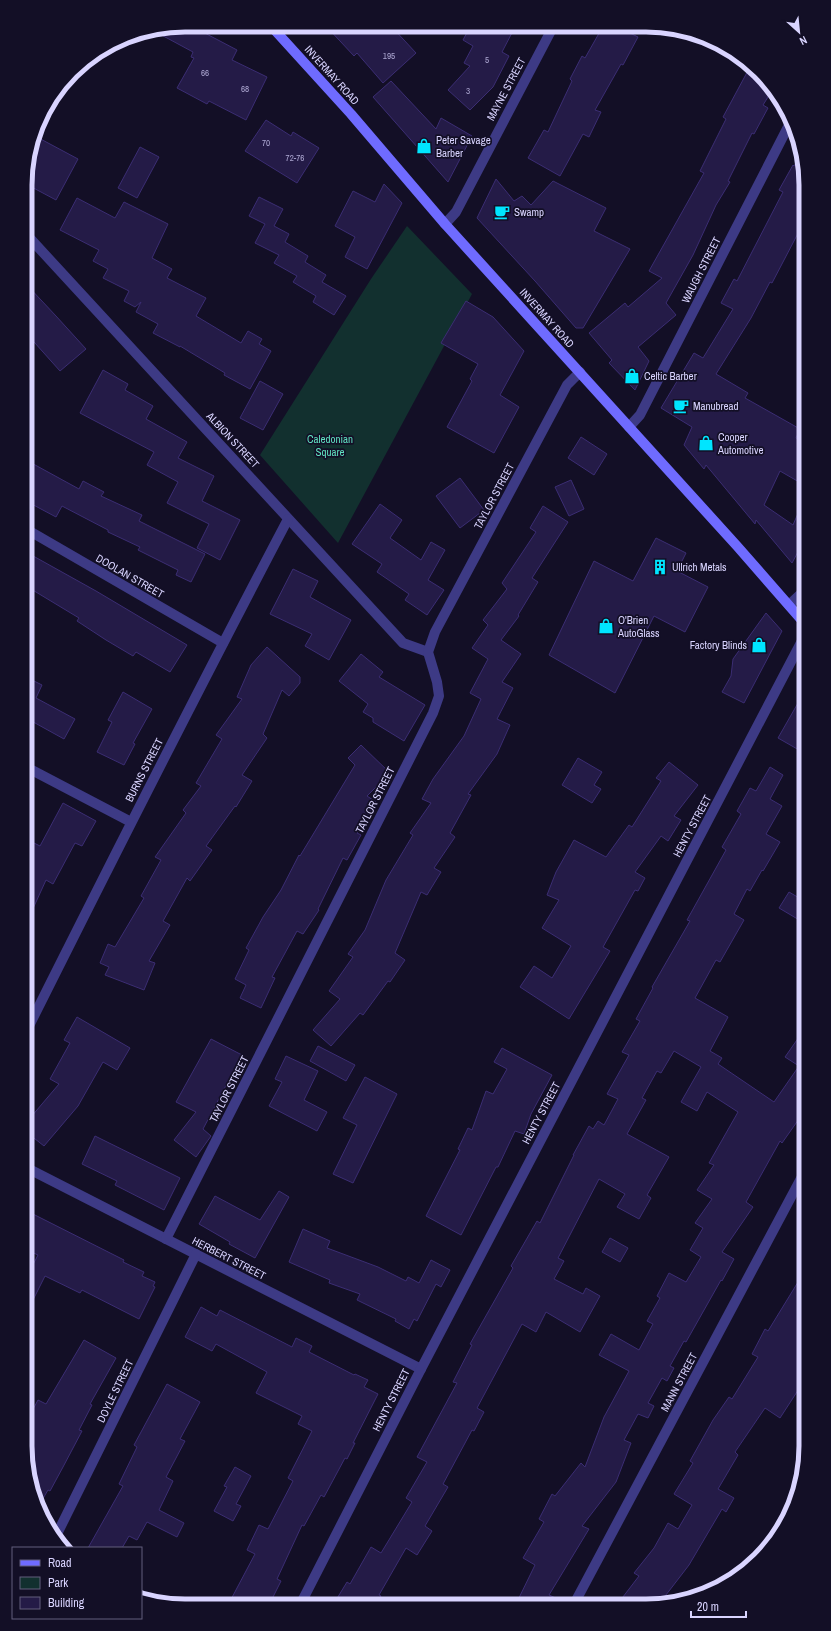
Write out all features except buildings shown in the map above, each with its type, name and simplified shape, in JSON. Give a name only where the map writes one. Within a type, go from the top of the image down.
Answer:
[{"type":"main road","name":"INVERMAY ROAD","points":[[276,32],[351,114],[445,224],[732,540],[799,617]]},
{"type":"street","name":"MAYNE STREET","points":[[445,224],[456,212],[549,32]]},
{"type":"street","name":"WAUGH STREET","points":[[629,426],[640,415],[787,128]]},
{"type":"street","name":"ALBION STREET","points":[[32,241],[403,643],[428,652]]},
{"type":"street","name":"TAYLOR STREET","points":[[166,1239],[433,713],[439,696],[438,682],[428,652],[435,632],[567,385],[580,372]]},
{"type":"street","name":"BURNS STREET","points":[[32,1020],[222,643],[288,519]]},
{"type":"street","name":"DOOLAN STREET","points":[[32,532],[222,643]]},
{"type":"street","points":[[788,605],[799,595]]},
{"type":"street","name":"HENTY STREET","points":[[303,1599],[421,1369],[799,646]]},
{"type":"street","points":[[32,770],[131,822]]},
{"type":"street","name":"HERBERT STREET","points":[[32,1171],[421,1369]]},
{"type":"street","name":"MANN STREET","points":[[577,1599],[799,1182]]},
{"type":"street","name":"DOYLE STREET","points":[[58,1531],[196,1254]]},
{"type":"green space","name":"Caledonian Square","points":[[407,226],[472,294],[338,543],[260,455],[371,279]]},
{"type":"place","name":"Peter Savage Barber","points":[[424,146]]},
{"type":"place","name":"Swamp","points":[[502,212]]},
{"type":"place","name":"Celtic Barber","points":[[632,376]]},
{"type":"place","name":"Manubread","points":[[681,406]]},
{"type":"place","name":"Cooper Automotive","points":[[706,443]]},
{"type":"place","name":"Ullrich Metals","points":[[660,567]]},
{"type":"place","name":"O'Brien AutoGlass","points":[[606,626]]},
{"type":"place","name":"Factory Blinds","points":[[759,645]]}]
